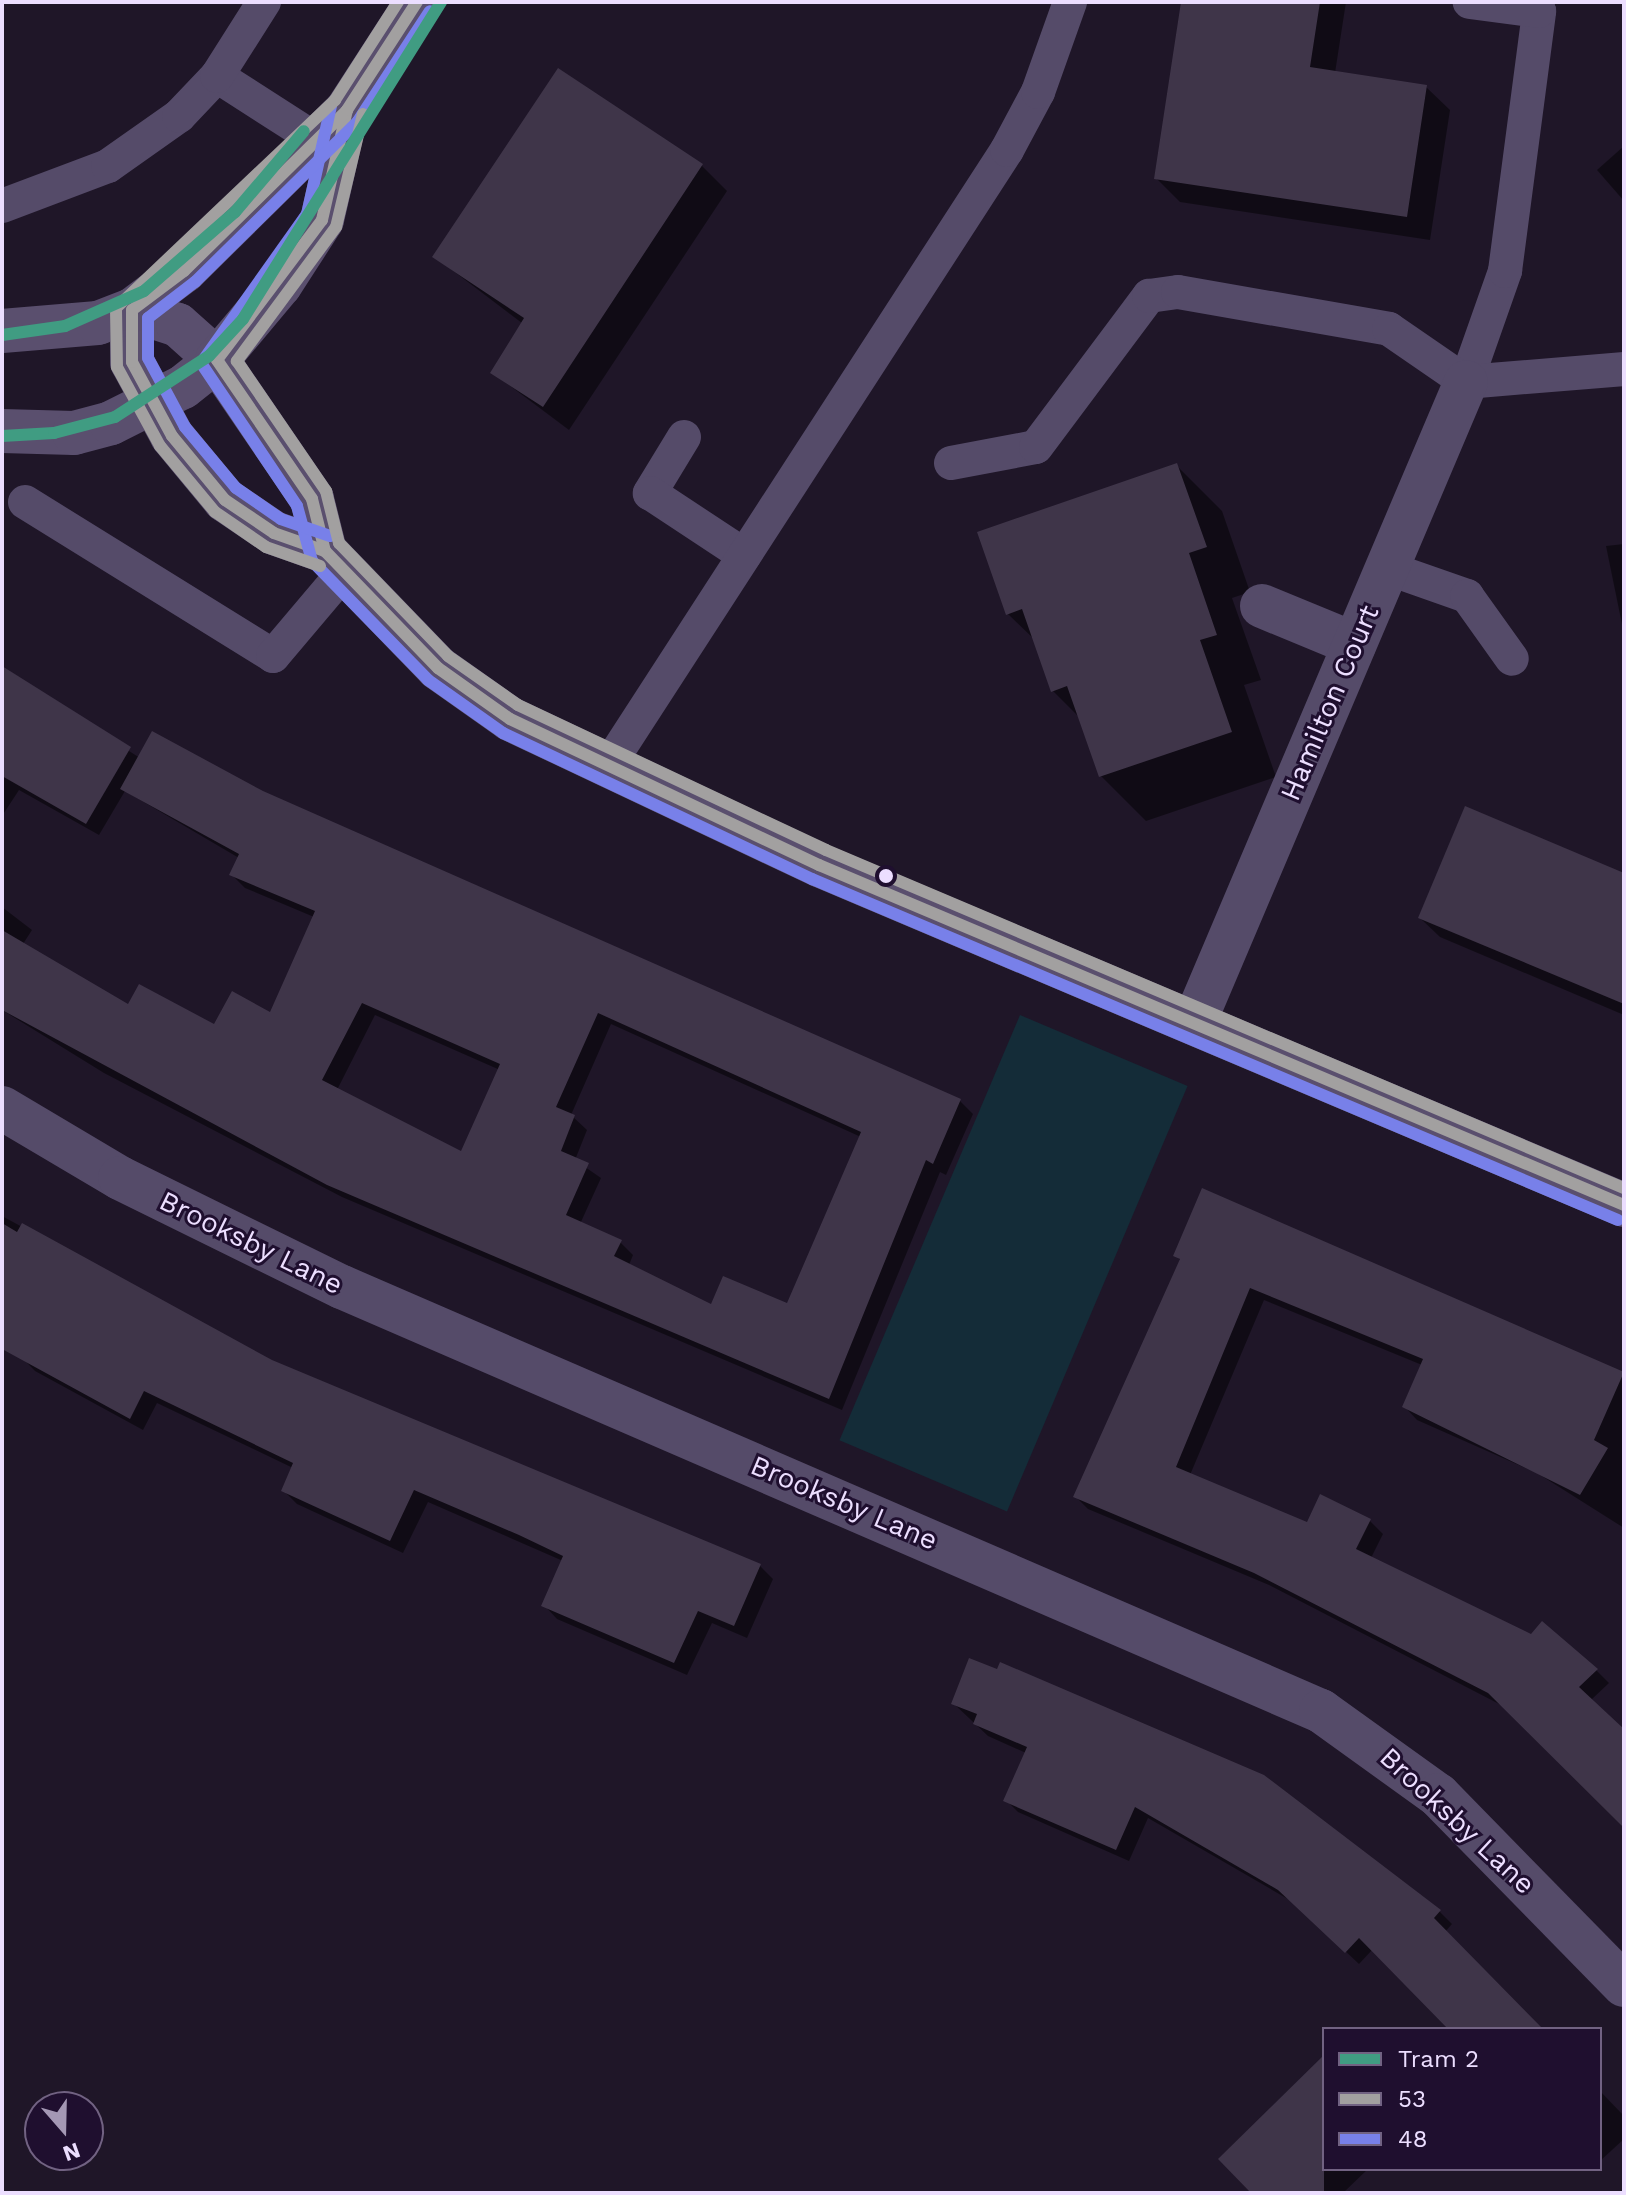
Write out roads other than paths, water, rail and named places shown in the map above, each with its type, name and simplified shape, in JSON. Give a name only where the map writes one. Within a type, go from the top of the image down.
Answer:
[{"type":"street","points":[[2,331],[65,331],[132,310],[208,249],[312,137],[347,110],[417,2]]},
{"type":"street","points":[[2,431],[74,433],[151,407],[217,360],[280,285],[322,220],[347,110]]},
{"type":"street","points":[[132,310],[178,325],[217,360],[312,499],[334,561]]},
{"type":"street","points":[[132,310],[132,362],[151,407],[225,500],[274,533],[334,561],[438,668],[510,719],[819,865],[1624,1205]]},
{"type":"street","name":"Hamilton Court","points":[[1194,1023],[1466,382]]},
{"type":"street","points":[[1262,606],[1354,644]]},
{"type":"street","name":"Brooksby Lane","points":[[2,1108],[120,1178],[342,1287],[1321,1711],[1438,1795],[1624,1985]]},
{"type":"lane","points":[[2,206],[108,166],[179,116],[217,76],[264,2]]},
{"type":"lane","points":[[608,766],[1007,150],[1038,92],[1070,2]]},
{"type":"lane","points":[[1466,382],[1505,271],[1539,7],[1470,2]]},
{"type":"lane","points":[[217,76],[312,137]]},
{"type":"lane","points":[[951,463],[1036,447],[1149,296],[1178,292],[1389,329],[1466,382],[1624,369]]},
{"type":"lane","points":[[684,437],[650,493],[744,555]]},
{"type":"lane","points":[[25,502],[273,656],[334,561]]},
{"type":"lane","points":[[1387,568],[1467,596],[1512,659]]},
{"type":"tram line","name":"2","points":[[2,436],[54,433],[115,417],[209,356],[243,319],[441,2]]},
{"type":"tram line","name":"2","points":[[2,335],[65,326],[144,291],[235,212],[304,131]]}]
